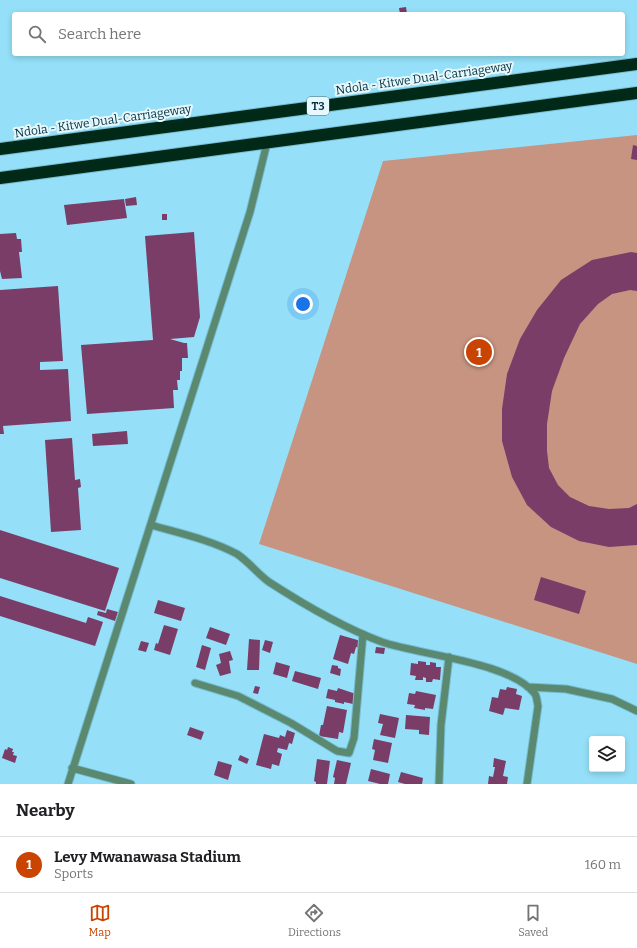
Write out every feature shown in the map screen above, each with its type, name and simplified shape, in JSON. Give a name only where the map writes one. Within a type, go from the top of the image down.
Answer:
[{"type":"highway","name":"Ndola - Kitwe Dual-Carriageway","points":[[0,148],[637,64]]},
{"type":"highway","points":[[0,178],[637,93]]},
{"type":"street","points":[[68,784],[248,220],[267,142]]},
{"type":"street","points":[[151,525],[205,541],[229,550],[241,557],[268,581],[300,601],[351,629],[406,649],[449,657],[502,672],[518,680],[528,687],[536,696],[538,706],[527,784]]},
{"type":"street","points":[[194,683],[238,696],[291,723],[337,751],[349,753],[354,738],[363,634]]},
{"type":"street","points":[[439,784],[441,725],[449,657]]},
{"type":"street","points":[[528,687],[566,689],[612,698],[637,711]]},
{"type":"street","points":[[72,768],[131,784]]},
{"type":"shaded area","points":[[637,135],[637,664],[259,544],[383,161]]},
{"type":"building","points":[[406,7],[407,12],[400,12],[399,8]]},
{"type":"building","points":[[633,145],[637,146],[637,160],[631,159]]},
{"type":"building","points":[[136,197],[137,205],[126,206],[125,199]]},
{"type":"building","points":[[124,199],[127,218],[67,225],[64,205]]},
{"type":"building","points":[[162,214],[167,214],[167,220],[162,220]]},
{"type":"building","points":[[194,232],[200,317],[194,337],[170,339],[187,343],[188,358],[182,358],[180,380],[177,380],[178,390],[173,390],[174,408],[87,414],[81,345],[153,340],[145,236]]},
{"type":"building","points":[[16,233],[17,239],[21,239],[22,252],[19,252],[22,278],[2,279],[0,271],[0,234]]},
{"type":"building","points":[[631,252],[637,253],[637,291],[630,290],[612,294],[598,304],[580,324],[564,358],[552,391],[547,424],[547,451],[549,468],[558,485],[570,497],[589,506],[609,509],[629,508],[637,504],[637,545],[609,547],[579,541],[551,527],[527,505],[512,477],[502,441],[502,409],[507,374],[520,339],[537,310],[561,280],[592,260]]},
{"type":"building","points":[[58,286],[63,361],[40,362],[40,370],[68,369],[71,421],[3,426],[4,434],[0,434],[0,290]]},
{"type":"building","points":[[127,431],[128,444],[93,446],[92,434]]},
{"type":"building","points":[[72,438],[75,480],[80,479],[81,487],[78,488],[81,530],[51,532],[45,440]]},
{"type":"building","points":[[0,530],[119,568],[105,611],[0,578]]},
{"type":"building","points":[[541,577],[586,591],[579,614],[534,600]]},
{"type":"building","points":[[0,596],[86,623],[88,617],[103,622],[95,646],[0,616]]},
{"type":"building","points":[[158,600],[185,608],[181,621],[154,613]]},
{"type":"building","points":[[107,609],[118,612],[115,621],[97,615],[98,611],[106,613]]},
{"type":"building","points":[[164,625],[178,629],[170,655],[154,650],[156,643],[158,644]]},
{"type":"building","points":[[210,627],[230,634],[226,645],[206,638]]},
{"type":"building","points":[[340,635],[361,641],[359,648],[356,647],[354,654],[351,653],[348,664],[333,659]]},
{"type":"building","points":[[249,639],[260,640],[259,670],[247,670]]},
{"type":"building","points":[[265,640],[273,642],[270,653],[262,650]]},
{"type":"building","points":[[141,641],[149,643],[146,652],[138,650]]},
{"type":"building","points":[[202,645],[211,648],[205,670],[196,667]]},
{"type":"building","points":[[376,647],[385,648],[384,654],[375,653]]},
{"type":"building","points":[[230,651],[233,660],[229,661],[231,673],[220,676],[216,665],[221,663],[219,654]]},
{"type":"building","points":[[418,661],[426,662],[426,665],[430,665],[430,662],[436,663],[436,667],[441,667],[440,680],[433,679],[432,682],[426,682],[426,678],[423,677],[423,680],[415,680],[416,676],[410,675],[411,663],[418,664]]},
{"type":"building","points":[[276,662],[290,666],[287,678],[273,674]]},
{"type":"building","points":[[332,665],[338,666],[338,668],[341,669],[340,676],[330,673]]},
{"type":"building","points":[[295,671],[321,678],[318,689],[292,681]]},
{"type":"building","points":[[255,686],[260,687],[258,694],[253,693]]},
{"type":"building","points":[[507,687],[517,689],[516,694],[522,696],[519,710],[505,708],[503,715],[489,711],[492,697],[498,698],[500,689],[506,690]]},
{"type":"building","points":[[338,688],[356,694],[353,704],[335,702],[335,700],[326,698],[328,689],[337,691]]},
{"type":"building","points":[[416,691],[436,695],[433,709],[425,708],[425,710],[414,708],[415,705],[407,704],[409,693],[415,694]]},
{"type":"building","points":[[327,706],[347,710],[343,733],[339,732],[338,739],[319,736]]},
{"type":"building","points":[[380,714],[399,718],[395,738],[380,735],[383,724],[378,723]]},
{"type":"building","points":[[406,715],[430,717],[429,735],[419,734],[419,730],[405,729]]},
{"type":"building","points":[[190,727],[204,732],[201,740],[187,735]]},
{"type":"building","points":[[287,730],[295,733],[292,744],[289,743],[287,750],[278,748],[277,752],[282,754],[279,766],[272,764],[271,769],[256,765],[264,734],[279,738],[280,735],[285,737]]},
{"type":"building","points":[[374,739],[392,743],[388,763],[373,760],[375,750],[372,749]]},
{"type":"building","points":[[8,747],[13,749],[13,755],[17,756],[15,763],[2,758],[5,749],[7,750]]},
{"type":"building","points":[[240,755],[249,759],[247,764],[238,760]]},
{"type":"building","points":[[494,758],[506,761],[503,776],[508,777],[507,784],[488,784],[489,776],[493,777],[495,767],[493,767]]},
{"type":"building","points":[[317,759],[330,761],[327,784],[316,784],[314,781]]},
{"type":"building","points":[[337,760],[351,763],[346,784],[334,784],[335,778],[333,777]]},
{"type":"building","points":[[218,761],[232,765],[228,780],[214,775]]},
{"type":"building","points":[[371,769],[390,774],[388,784],[368,781]]},
{"type":"building","points":[[401,772],[423,778],[422,784],[405,784],[398,782]]},
{"type":"place","name":"Levy Mwanawasa Stadium","points":[[479,352]]}]
